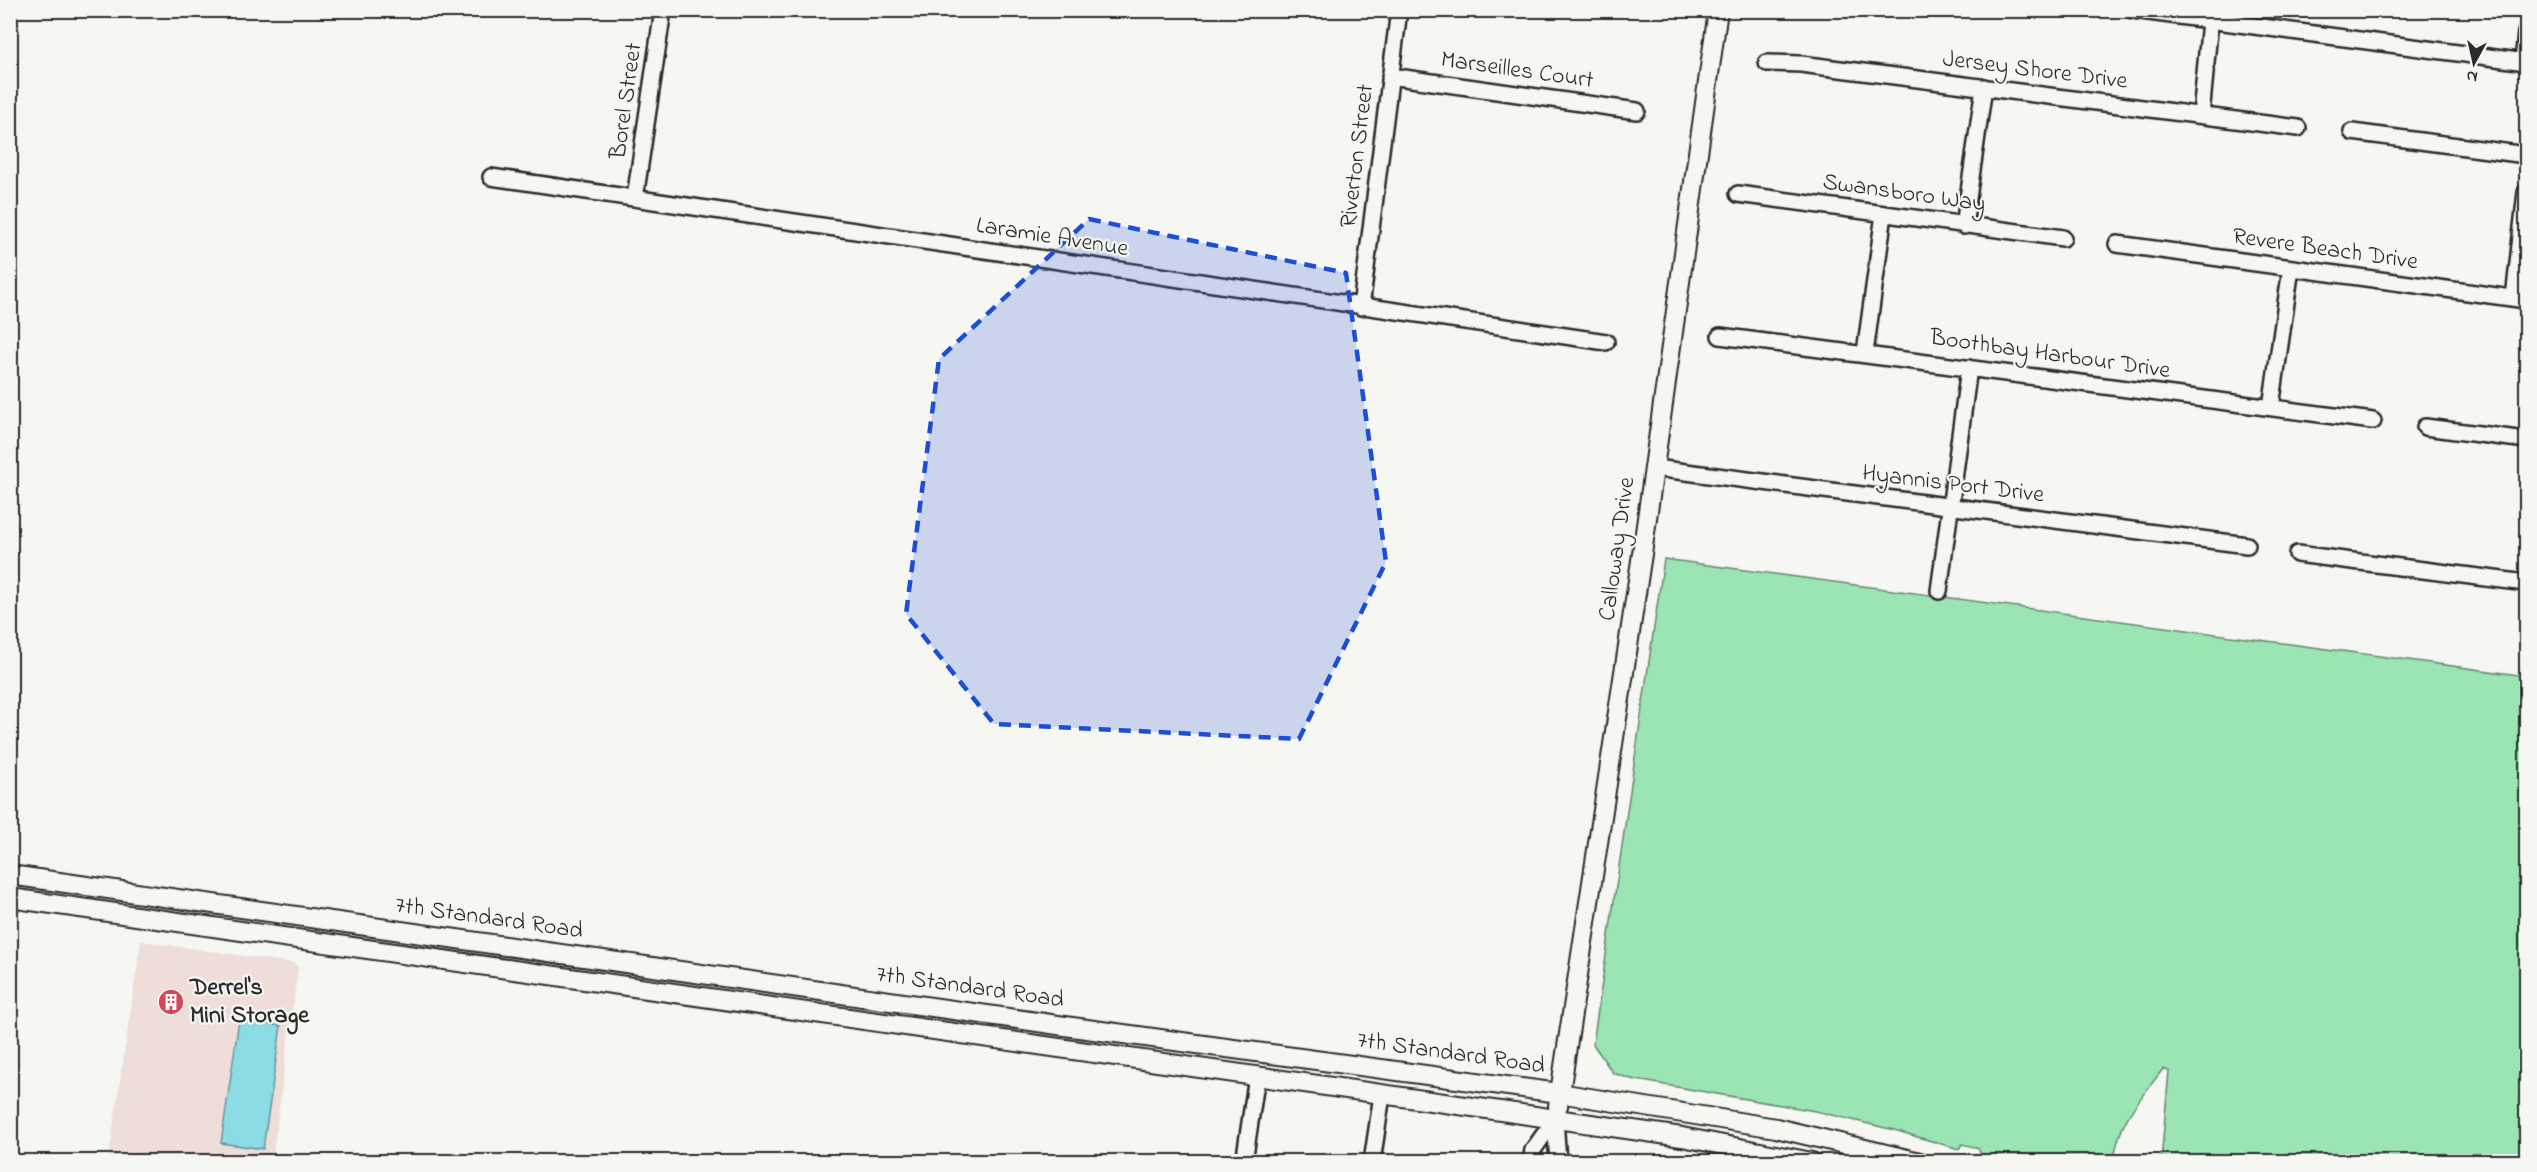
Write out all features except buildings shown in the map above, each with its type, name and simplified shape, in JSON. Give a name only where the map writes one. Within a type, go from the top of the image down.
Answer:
[{"type":"main road","name":"Calloway Drive","points":[[1555,1119],[1655,468],[1718,10]]},
{"type":"main road","name":"7th Standard Road","points":[[10,875],[1072,1027],[1559,1093],[1734,1120],[1920,1161]]},
{"type":"main road","name":"7th Standard Road","points":[[10,898],[1555,1119],[1722,1144],[1812,1161]]},
{"type":"street","name":"Borel Street","points":[[635,198],[663,10]]},
{"type":"street","name":"Riverton Street","points":[[1361,307],[1399,10]]},
{"type":"street","points":[[2133,10],[2525,62],[2526,32]]},
{"type":"street","points":[[2201,115],[2210,21]]},
{"type":"street","name":"Jersey Shore Drive","points":[[1767,63],[1801,64],[2298,128]]},
{"type":"street","name":"Marseilles Court","points":[[1390,76],[1637,111]]},
{"type":"street","points":[[1964,226],[1984,87]]},
{"type":"street","points":[[2352,132],[2526,155]]},
{"type":"street","name":"Laramie Avenue","points":[[491,177],[1606,342]]},
{"type":"street","points":[[2520,299],[2526,192]]},
{"type":"street","name":"Swansboro Way","points":[[1738,194],[2063,238]]},
{"type":"street","points":[[1865,353],[1884,214]]},
{"type":"street","name":"Revere Beach Drive","points":[[2117,244],[2520,299]]},
{"type":"street","points":[[2271,407],[2291,268]]},
{"type":"street","name":"Boothbay Harbour Drive","points":[[1720,336],[1865,353],[2373,421]]},
{"type":"street","points":[[1939,591],[1968,368]]},
{"type":"street","points":[[2425,427],[2526,440]]},
{"type":"street","name":"Hyannis Port Drive","points":[[1655,468],[2247,545]]},
{"type":"street","points":[[2297,554],[2526,583]]},
{"type":"street","points":[[1245,1161],[1257,1076]]},
{"type":"street","points":[[1372,1161],[1382,1095]]},
{"type":"street","points":[[1531,1161],[1533,1150],[1555,1119]]},
{"type":"street","points":[[1555,1119],[1558,1161]]},
{"type":"highlighted area","points":[[1089,219],[1346,273],[1386,562],[1299,739],[994,724],[906,614],[939,359]]},
{"type":"shaded area","name":"Derrel's Mini Storage","points":[[141,941],[292,963],[298,967],[272,1161],[108,1162]]},
{"type":"green space","points":[[1664,559],[2526,676],[2526,1161],[2161,1161],[2169,1071],[2163,1069],[2125,1123],[2116,1147],[2114,1161],[2017,1161],[1980,1154],[1979,1148],[1962,1144],[1959,1149],[1815,1111],[1631,1079],[1613,1073],[1593,1044]]},
{"type":"water","points":[[239,1020],[281,1026],[263,1149],[221,1143]]},
{"type":"place","name":"Derrel's Mini Storage","points":[[171,1002]]}]
